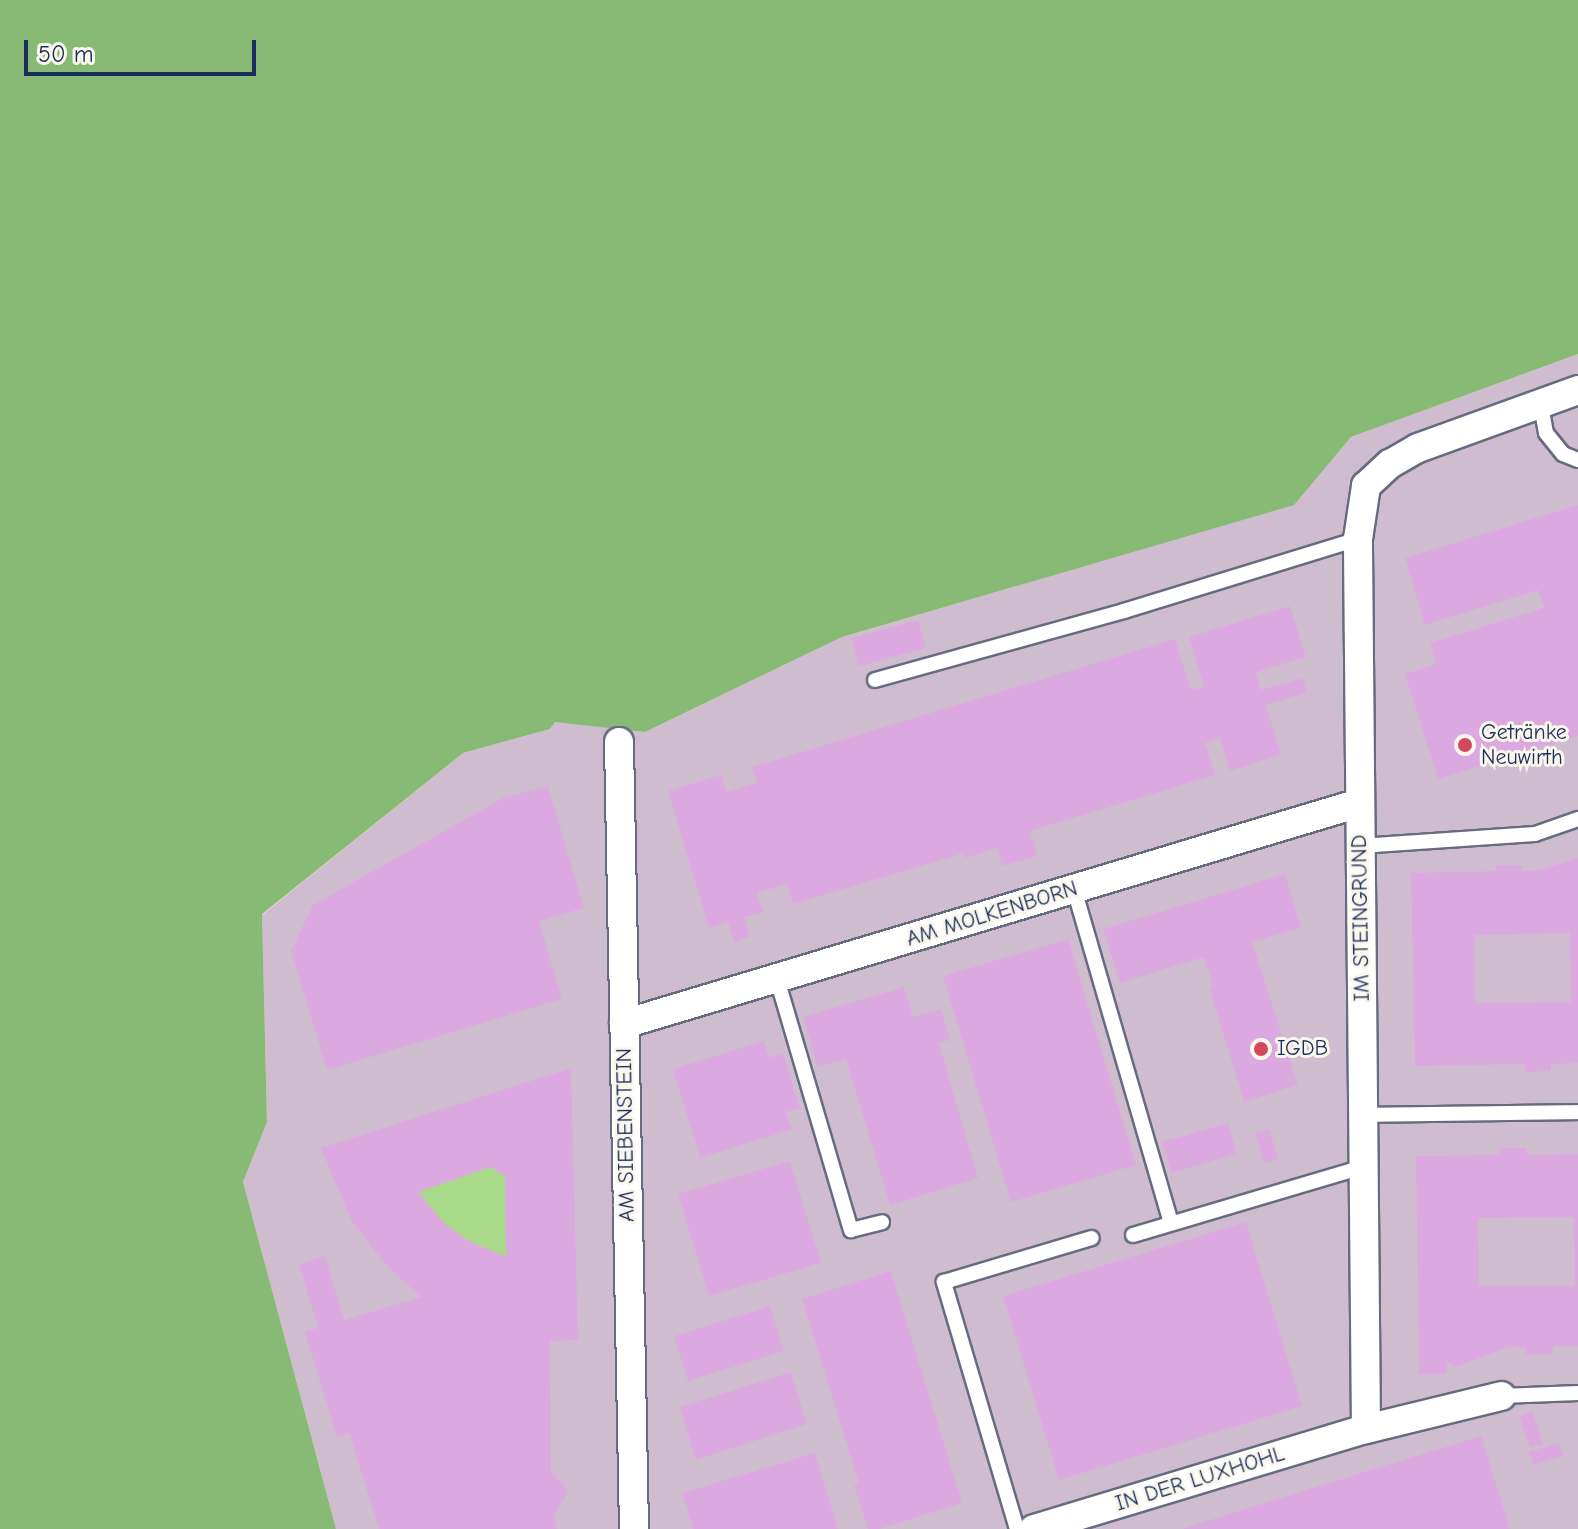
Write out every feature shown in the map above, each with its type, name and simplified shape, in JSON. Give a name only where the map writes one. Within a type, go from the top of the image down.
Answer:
[{"type":"street","name":"IM STEINGRUND","points":[[1366,1429],[1358,539],[1366,486],[1390,464],[1418,448],[1565,397]]},
{"type":"street","name":"AM SIEBENSTEIN","points":[[619,742],[634,1529]]},
{"type":"street","name":"AM MOLKENBORN","points":[[624,1024],[1359,803]]},
{"type":"street","points":[[1366,1429],[1501,1396]]},
{"type":"street","name":"IN DER LUXHOHL","points":[[1034,1529],[1366,1429]]},
{"type":"lane","points":[[1565,397],[1546,433],[1563,454],[1578,460]]},
{"type":"lane","points":[[875,680],[1124,611],[1358,539]]},
{"type":"lane","points":[[1360,846],[1535,834],[1578,819]]},
{"type":"lane","points":[[1074,889],[1171,1222]]},
{"type":"lane","points":[[777,979],[851,1230],[882,1222]]},
{"type":"lane","points":[[1362,1115],[1578,1112]]},
{"type":"lane","points":[[1133,1235],[1363,1167]]},
{"type":"lane","points":[[1017,1529],[944,1282],[1092,1238]]},
{"type":"lane","points":[[1501,1396],[1578,1393]]},
{"type":"shaded area","points":[[1578,354],[1578,1529],[336,1529],[243,1182],[267,1122],[262,915],[463,753],[550,729],[555,721],[645,732],[842,637],[1293,505],[1351,437]]},
{"type":"green space","points":[[0,0],[1578,0],[1578,354],[1351,437],[1294,505],[842,637],[645,732],[555,722],[550,729],[463,753],[262,914],[267,1122],[243,1182],[336,1529],[0,1529]]},
{"type":"green space","points":[[491,1167],[505,1176],[506,1257],[469,1241],[445,1224],[418,1192]]},
{"type":"building","points":[[1578,505],[1578,736],[1438,779],[1405,674],[1436,664],[1430,643],[1544,608],[1538,590],[1425,625],[1405,558]]},
{"type":"building","points":[[1290,606],[1306,657],[1256,672],[1261,690],[1303,678],[1307,693],[1266,705],[1281,755],[1230,771],[1220,738],[1205,743],[1215,775],[1030,831],[1037,856],[1002,866],[997,848],[965,858],[964,853],[793,904],[787,884],[757,893],[763,912],[744,917],[750,937],[734,942],[728,922],[709,928],[668,791],[721,775],[726,792],[757,783],[752,767],[1175,639],[1191,690],[1204,687],[1189,637]]},
{"type":"building","points":[[918,620],[926,648],[859,666],[852,638]]},
{"type":"building","points":[[548,786],[584,908],[539,921],[562,999],[327,1070],[291,951],[313,905],[503,798]]},
{"type":"building","points":[[1578,858],[1578,1063],[1551,1064],[1551,1071],[1525,1072],[1525,1064],[1415,1066],[1411,873],[1497,871],[1496,865],[1522,865],[1522,871],[1539,870]],"holes":[[[1570,933],[1571,1002],[1475,1003],[1474,935]]]},
{"type":"building","points":[[1285,874],[1301,928],[1252,942],[1298,1085],[1244,1102],[1209,987],[1213,986],[1204,957],[1120,983],[1103,929]]},
{"type":"building","points":[[1068,939],[1136,1165],[1011,1202],[943,976]]},
{"type":"building","points":[[904,987],[913,1017],[941,1009],[950,1040],[939,1043],[978,1178],[890,1205],[846,1059],[818,1067],[803,1017]]},
{"type":"building","points":[[764,1041],[769,1058],[783,1053],[800,1108],[786,1112],[792,1129],[700,1158],[673,1069]]},
{"type":"building","points":[[571,1068],[578,1340],[550,1341],[551,1472],[569,1491],[553,1515],[557,1529],[379,1529],[349,1433],[337,1437],[305,1332],[318,1328],[299,1264],[325,1256],[344,1320],[421,1297],[386,1265],[351,1220],[321,1148]],"holes":[[[491,1167],[505,1176],[506,1257],[469,1241],[445,1224],[418,1192]]]},
{"type":"building","points":[[1228,1123],[1237,1154],[1172,1173],[1162,1142]]},
{"type":"building","points":[[1269,1129],[1278,1159],[1264,1163],[1255,1133]]},
{"type":"building","points":[[1500,1148],[1526,1148],[1527,1155],[1578,1154],[1578,1346],[1553,1346],[1553,1355],[1526,1355],[1525,1347],[1508,1347],[1453,1368],[1453,1363],[1447,1363],[1447,1374],[1419,1374],[1416,1156],[1500,1155]],"holes":[[[1574,1217],[1575,1286],[1479,1286],[1478,1218]]]},
{"type":"building","points":[[790,1161],[821,1263],[709,1296],[678,1194]]},
{"type":"building","points":[[1246,1222],[1302,1406],[1059,1480],[1003,1296]]},
{"type":"building","points":[[891,1271],[962,1503],[879,1529],[868,1529],[854,1485],[859,1484],[802,1299]]},
{"type":"building","points":[[770,1306],[784,1351],[688,1381],[674,1336]]},
{"type":"building","points":[[791,1372],[807,1424],[696,1460],[680,1407]]},
{"type":"building","points":[[1533,1412],[1543,1444],[1530,1448],[1519,1416]]},
{"type":"building","points":[[1481,1436],[1510,1529],[1184,1529],[1184,1528]]},
{"type":"building","points":[[1559,1443],[1563,1456],[1533,1465],[1529,1452]]},
{"type":"building","points":[[815,1453],[838,1529],[693,1529],[682,1493]]},
{"type":"place","name":"Getränke Neuwirth","points":[[1465,745]]},
{"type":"place","name":"IGDB","points":[[1261,1049]]}]
